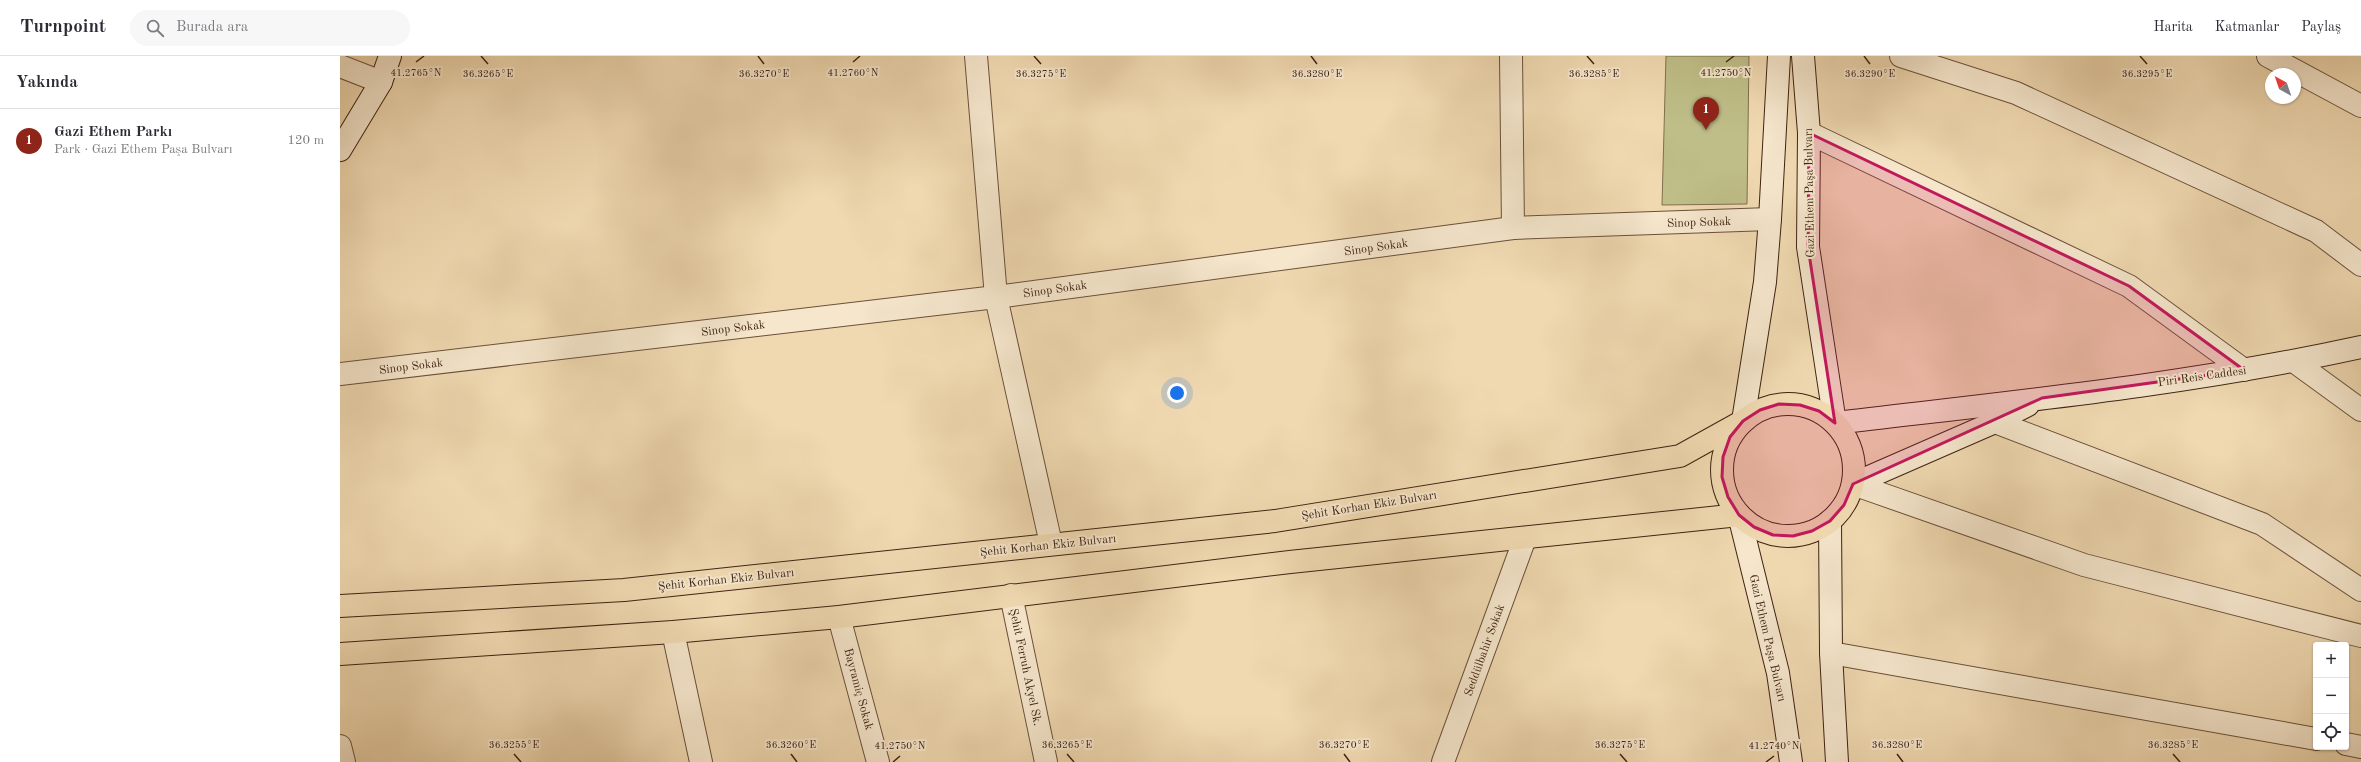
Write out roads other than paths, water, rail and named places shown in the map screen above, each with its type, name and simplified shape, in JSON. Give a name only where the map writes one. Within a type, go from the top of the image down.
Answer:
[{"type":"main road","points":[[1779,404],[1806,407],[1819,411],[1835,423],[1848,441],[1854,462],[1852,484],[1844,504],[1830,521],[1812,531],[1793,536],[1773,535],[1754,527],[1739,515],[1728,498],[1722,477],[1722,464],[1730,437],[1743,421],[1760,410],[1779,404]]},
{"type":"main road","name":"Şehit Korhan Ekiz Bulvarı","points":[[340,606],[624,590],[1275,521],[1680,456],[1743,421]]},
{"type":"main road","points":[[340,654],[673,632],[839,617],[1290,562],[1739,515]]},
{"type":"street","points":[[340,150],[381,82],[390,56]]},
{"type":"street","points":[[976,56],[996,297],[1051,544]]},
{"type":"street","points":[[1512,56],[1513,228]]},
{"type":"street","points":[[1743,421],[1765,282],[1770,219],[1778,56]]},
{"type":"street","name":"Gazi Ethem Paşa Bulvarı","points":[[1803,56],[1809,133],[1808,247],[1835,423]]},
{"type":"street","points":[[1901,56],[2016,93],[2316,231],[2361,264]]},
{"type":"street","points":[[2268,56],[2361,106]]},
{"type":"street","points":[[340,66],[381,82]]},
{"type":"street","points":[[1809,133],[2129,286],[2244,370]]},
{"type":"street","name":"Sinop Sokak","points":[[340,374],[996,297],[1513,228],[1770,219]]},
{"type":"street","name":"Piri Reis Caddesi","points":[[1835,423],[2042,398],[2244,370],[2294,362],[2361,347]]},
{"type":"street","points":[[2294,362],[2361,410]]},
{"type":"street","name":"Piri Reis Caddesi","points":[[1852,484],[1995,422],[2042,398]]},
{"type":"street","points":[[1995,422],[2262,524],[2361,590]]},
{"type":"street","points":[[1852,484],[2084,565],[2361,636]]},
{"type":"street","name":"Gazi Ethem Paşa Bulvarı","points":[[1739,515],[1778,673],[1791,762]]},
{"type":"street","points":[[1830,521],[1832,653],[1837,762]]},
{"type":"street","name":"Seddülbahir Sokak","points":[[1444,762],[1525,538]]},
{"type":"street","name":"Şehit Ferruh Akyel Sk.","points":[[1011,595],[1046,762]]},
{"type":"street","name":"Bayramiç Sokak","points":[[839,617],[878,762]]},
{"type":"street","points":[[673,632],[701,762]]},
{"type":"street","points":[[1832,653],[2313,738]]},
{"type":"street","points":[[2349,745],[2361,747]]},
{"type":"street","points":[[340,746],[344,762]]},
{"type":"place","name":"Gazi Ethem Parkı","points":[[1706,130]]}]
